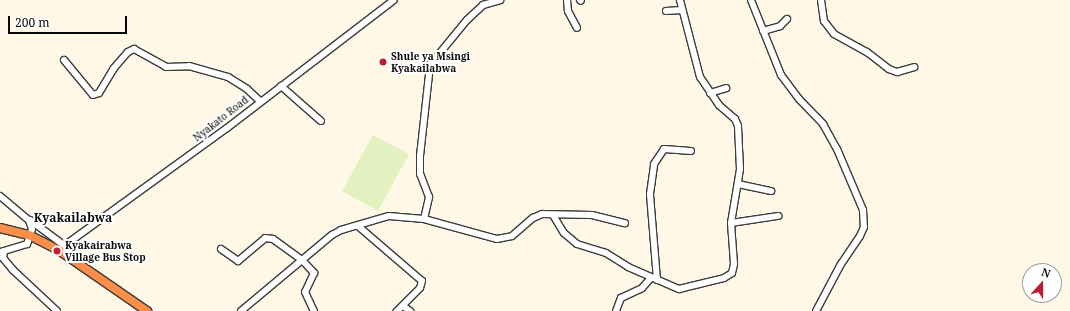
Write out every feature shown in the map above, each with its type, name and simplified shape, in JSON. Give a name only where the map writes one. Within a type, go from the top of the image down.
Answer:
[{"type":"highway","points":[[0,228],[31,236],[62,249],[147,311]]},
{"type":"street","name":"Nyakato Road","points":[[62,249],[227,128],[260,101],[394,0]]},
{"type":"street","points":[[424,219],[429,197],[420,174],[420,156],[430,65],[467,20],[483,5],[500,0]]},
{"type":"street","points":[[567,0],[568,11],[577,28]]},
{"type":"street","points":[[553,215],[564,233],[577,244],[606,253],[654,279],[685,290],[729,276],[734,264],[730,223],[740,169],[738,126],[710,93],[698,72],[680,0]]},
{"type":"street","points":[[751,0],[781,75],[798,99],[817,115],[837,148],[864,217],[860,236],[841,264],[816,311]]},
{"type":"street","points":[[821,0],[824,21],[834,34],[867,52],[889,69],[897,72],[914,67]]},
{"type":"street","points":[[666,11],[682,10]]},
{"type":"street","points":[[763,31],[780,26],[787,19]]},
{"type":"street","points":[[64,60],[93,95],[99,93],[114,68],[128,52],[134,49],[166,67],[189,66],[228,77],[247,89],[260,101]]},
{"type":"street","points":[[281,86],[321,121]]},
{"type":"street","points":[[710,93],[726,88]]},
{"type":"street","points":[[654,279],[650,194],[654,164],[664,149],[691,151]]},
{"type":"street","points":[[738,184],[770,191]]},
{"type":"street","points":[[0,196],[62,249]]},
{"type":"street","points":[[242,311],[332,235],[389,216],[424,219],[497,239],[512,236],[532,218],[542,214],[592,215],[625,223]]},
{"type":"street","points":[[730,223],[778,216]]},
{"type":"street","points":[[29,220],[31,236],[27,244],[2,252],[3,258],[13,270],[57,311]]},
{"type":"street","points":[[358,226],[422,281],[422,286],[397,311]]},
{"type":"street","points":[[221,249],[238,261],[268,238],[302,260],[314,273],[305,292],[314,311]]},
{"type":"street","points":[[616,311],[621,298],[642,288],[654,279]]},
{"type":"street","points":[[403,306],[410,311]]},
{"type":"green space","points":[[373,135],[409,154],[378,211],[342,191]]},
{"type":"place","name":"Shule ya Msingi Kyakailabwa","points":[[383,62]]},
{"type":"place","name":"Kyakairabwa Village Bus Stop","points":[[57,251]]},
{"type":"district","name":"Kyakailabwa","points":[[73,218]]}]
